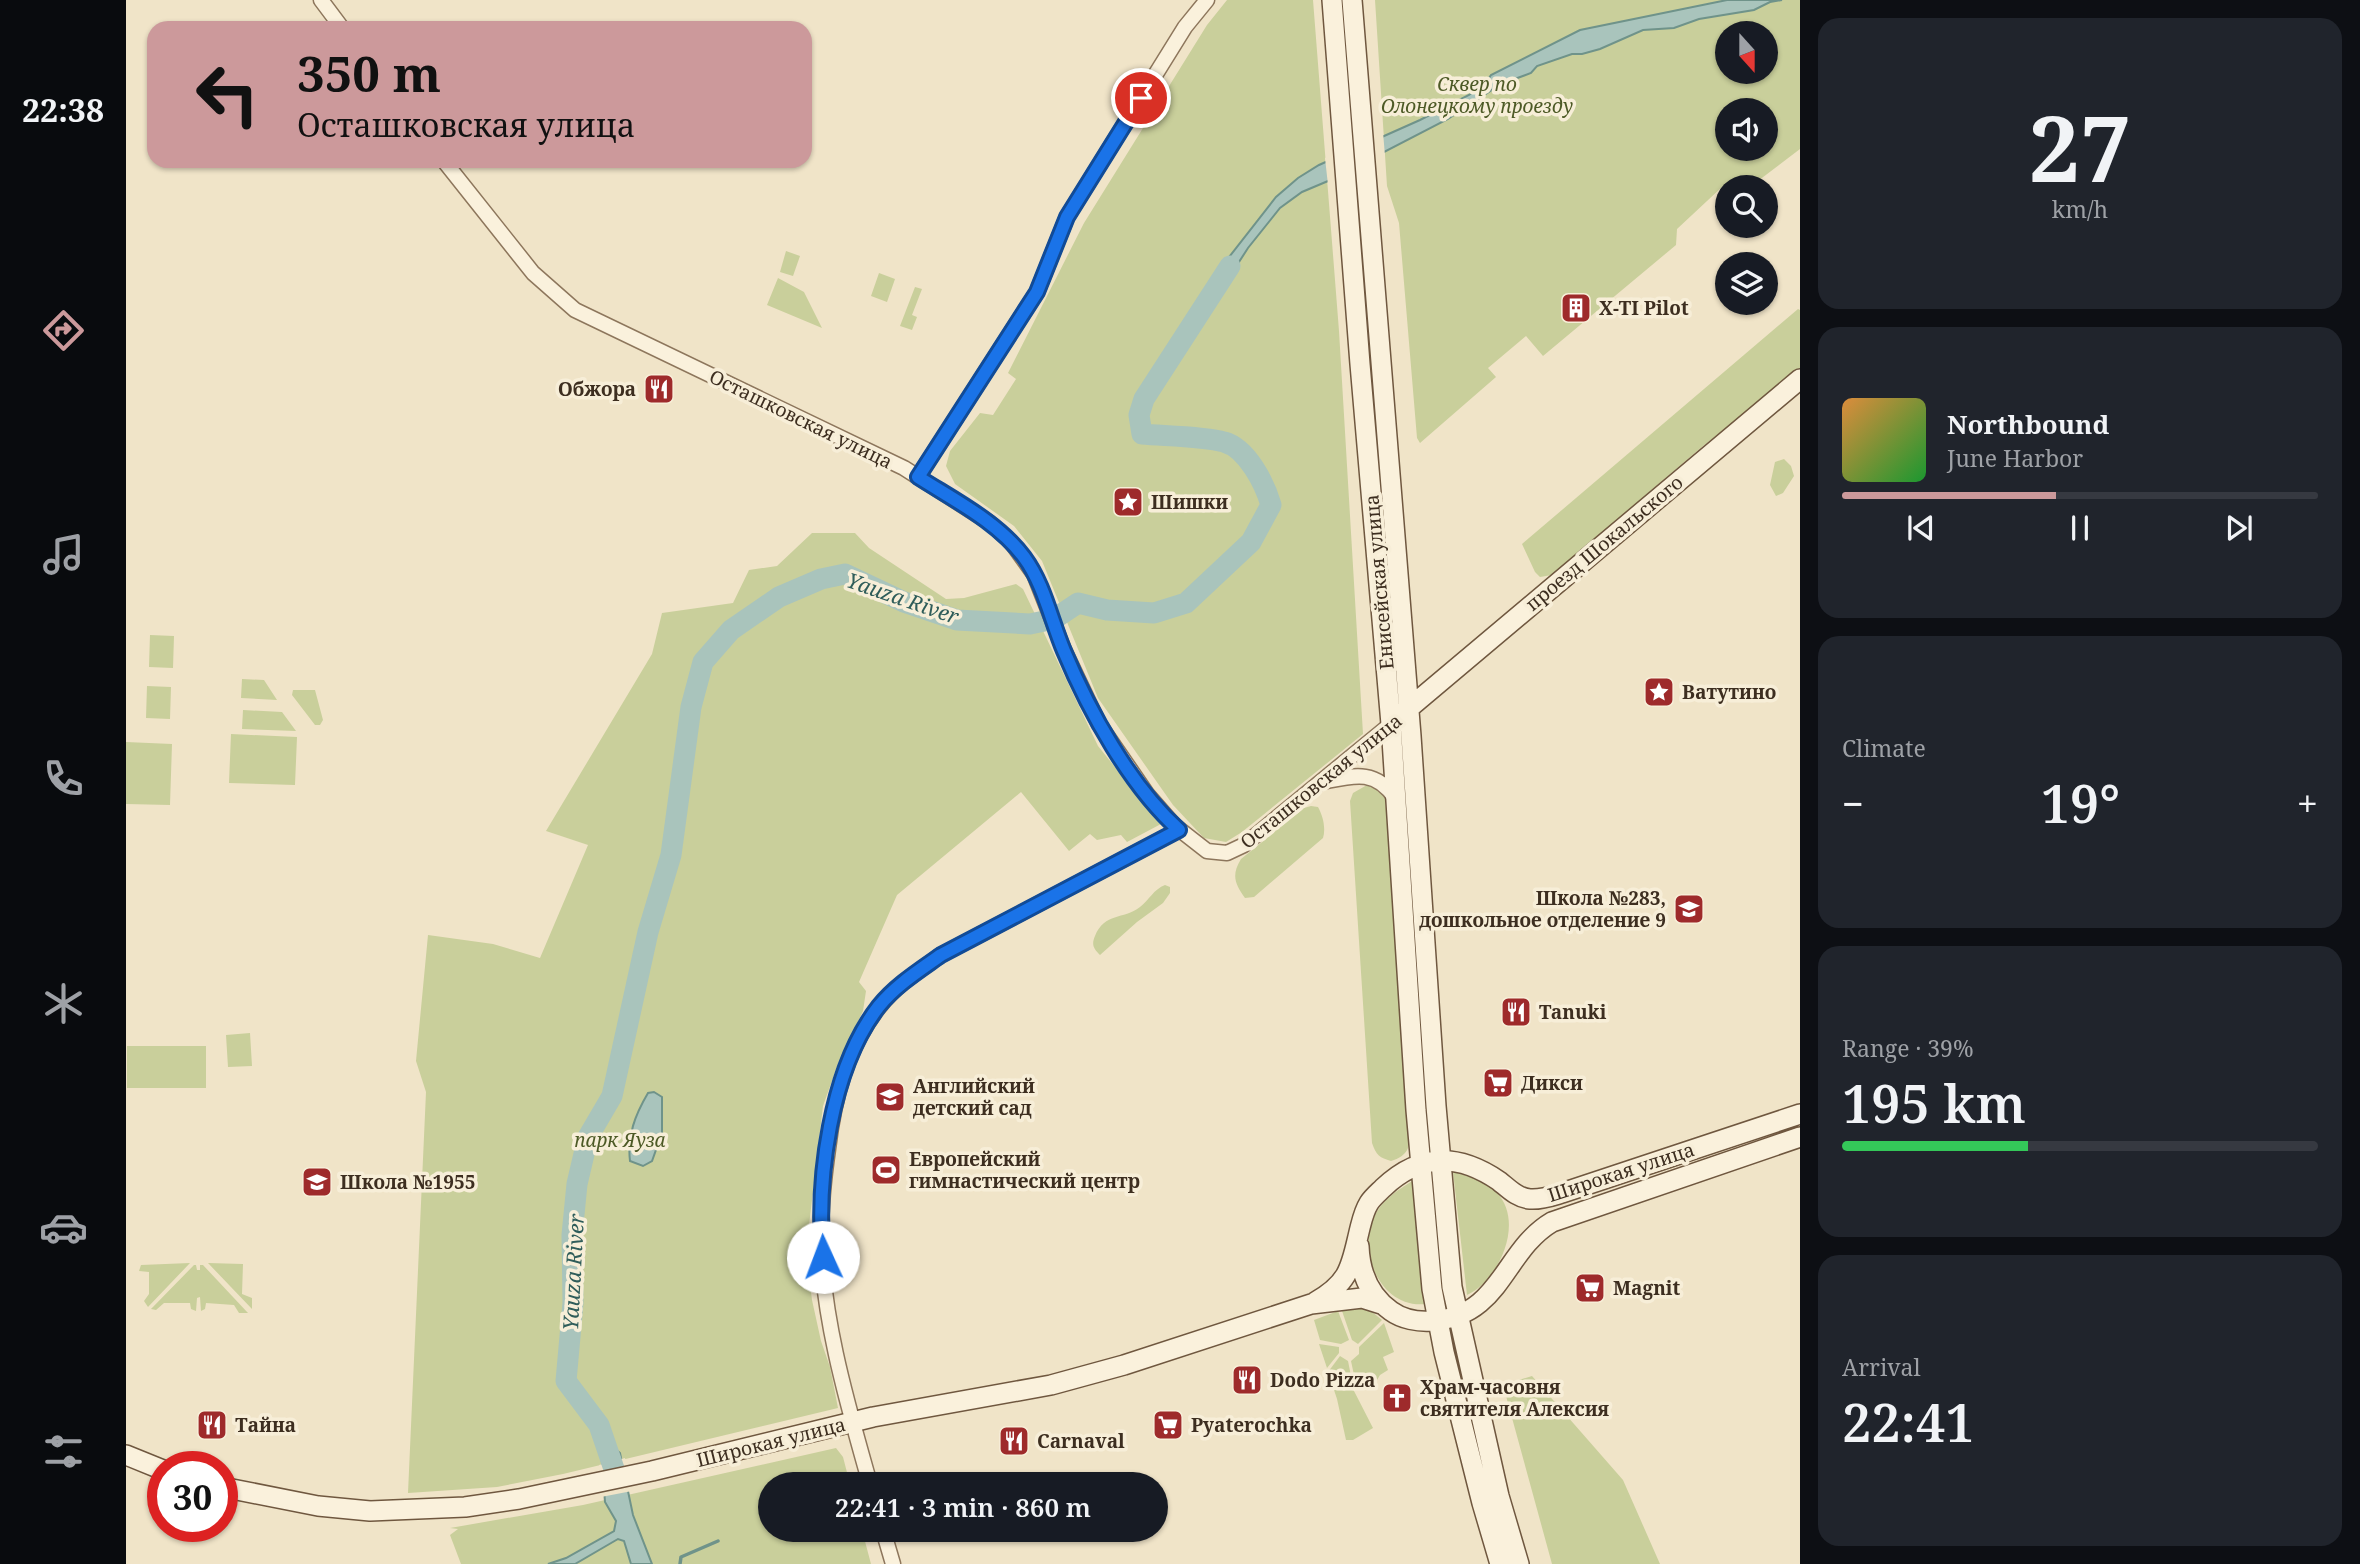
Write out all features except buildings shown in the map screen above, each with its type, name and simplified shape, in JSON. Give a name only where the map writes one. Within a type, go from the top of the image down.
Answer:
[{"type":"main road","name":"Енисейская улица","points":[[1332,0],[1391,724],[1400,876],[1431,1161]]},
{"type":"main road","name":"Енисейская улица","points":[[1352,0],[1411,736],[1420,874],[1431,1161]]},
{"type":"main road","name":"проезд Шокальского","points":[[1409,709],[1800,379]]},
{"type":"main road","name":"Осташковская улица","points":[[1391,724],[1409,709]]},
{"type":"main road","points":[[1400,876],[1401,869],[1410,864],[1418,869],[1420,874]]},
{"type":"main road","name":"Широкая улица","points":[[1431,1161],[1463,1162],[1482,1171],[1522,1198],[1538,1199],[1562,1194],[1800,1114]]},
{"type":"main road","name":"Широкая улица","points":[[238,1490],[318,1506],[370,1511],[465,1507],[572,1489],[852,1422],[1051,1385],[1161,1354],[1311,1304],[1362,1298],[1381,1304],[1396,1315],[1420,1321],[1437,1320],[1471,1309],[1488,1296],[1513,1264],[1525,1243],[1552,1222],[1800,1137]]},
{"type":"main road","points":[[1311,1304],[1325,1297],[1343,1281],[1352,1264],[1369,1202],[1402,1173],[1431,1161]]},
{"type":"main road","points":[[1431,1161],[1457,1315],[1499,1496],[1519,1564]]},
{"type":"main road","points":[[1431,1161],[1437,1320],[1482,1503],[1500,1564]]},
{"type":"main road","points":[[1359,1235],[1363,1272],[1370,1289],[1381,1304]]},
{"type":"main road","points":[[126,1455],[147,1464]]},
{"type":"street","points":[[321,0],[337,21]]},
{"type":"street","points":[[918,477],[1037,292],[1067,217],[1185,27],[1207,0]]},
{"type":"street","name":"Осташковская улица","points":[[450,168],[533,273],[575,310],[918,477],[990,523],[1024,558],[1040,586],[1085,698],[1109,741],[1147,794],[1179,830],[1207,851],[1234,851],[1391,724]]},
{"type":"street","points":[[1391,724],[1399,723],[1406,727],[1411,736]]},
{"type":"street","points":[[1321,782],[1367,776],[1378,779],[1395,798]]},
{"type":"street","points":[[867,1472],[840,1373],[827,1302],[821,1235],[831,1116],[846,1063],[866,1025],[890,995],[941,955],[1179,830]]},
{"type":"street","points":[[1732,1136],[1726,1142],[1725,1150],[1731,1157],[1739,1157]]},
{"type":"street","points":[[886,1542],[892,1564]]},
{"type":"green space","points":[[1227,0],[1313,0],[1339,331],[1363,734],[1226,842],[1204,838],[1173,805],[1098,698],[1042,561],[1014,526],[955,484],[946,466],[950,451],[980,413],[993,415],[1016,379],[1008,373],[1084,223],[1207,25]]},
{"type":"green space","name":"Сквер по Олонецкому проезду","points":[[1375,0],[1800,0],[1800,149],[1766,175],[1715,175],[1715,194],[1677,229],[1676,245],[1543,356],[1526,336],[1488,368],[1496,377],[1420,443],[1417,438],[1399,223],[1387,186]]},
{"type":"green space","points":[[786,251],[800,256],[793,276],[780,272]]},
{"type":"green space","points":[[879,273],[895,279],[887,302],[871,296]]},
{"type":"green space","points":[[778,278],[804,292],[822,328],[767,305]]},
{"type":"green space","points":[[915,287],[922,289],[912,315],[917,317],[912,330],[900,326]]},
{"type":"green space","points":[[1798,309],[1800,370],[1703,446],[1552,575],[1540,577],[1522,544]]},
{"type":"green space","points":[[1784,459],[1791,466],[1794,476],[1783,493],[1776,496],[1770,485],[1775,462]]},
{"type":"green space","name":"парк Яуза","points":[[812,533],[855,533],[869,548],[946,599],[964,598],[1016,584],[1023,589],[1098,746],[1161,824],[1127,842],[1121,835],[1097,840],[1090,834],[1069,851],[1021,792],[897,895],[859,982],[866,991],[863,1011],[838,1064],[823,1106],[806,1251],[812,1300],[838,1408],[563,1474],[497,1487],[408,1493],[426,1092],[416,1061],[428,935],[493,944],[540,958],[588,845],[546,831],[652,654],[662,613],[733,603],[749,570],[777,566]]},
{"type":"green space","points":[[150,635],[174,636],[173,668],[149,667]]},
{"type":"green space","points":[[242,679],[264,680],[277,700],[241,698]]},
{"type":"green space","points":[[147,686],[171,687],[170,719],[146,718]]},
{"type":"green space","points":[[293,690],[315,690],[323,720],[320,725],[315,725],[292,695]]},
{"type":"green space","points":[[243,710],[282,712],[296,731],[242,729]]},
{"type":"green space","points":[[231,734],[297,737],[295,785],[229,783]]},
{"type":"green space","points":[[126,742],[172,744],[170,805],[126,804]]},
{"type":"green space","points":[[1367,785],[1374,785],[1381,790],[1385,798],[1411,1131],[1407,1150],[1391,1161],[1379,1155],[1372,1143],[1350,801],[1353,793]]},
{"type":"green space","points":[[1318,807],[1321,814],[1323,838],[1254,897],[1245,898],[1236,879],[1236,870],[1241,859],[1304,808]]},
{"type":"green space","points":[[1165,885],[1170,887],[1170,893],[1163,903],[1100,955],[1093,944],[1099,928],[1109,920],[1134,911]]},
{"type":"green space","points":[[250,1033],[252,1066],[228,1067],[226,1035]]},
{"type":"green space","points":[[127,1046],[206,1046],[206,1088],[127,1088]]},
{"type":"green space","points":[[1453,1172],[1493,1189],[1505,1205],[1509,1219],[1508,1234],[1498,1264],[1479,1288],[1467,1295]]},
{"type":"green space","points":[[1414,1180],[1426,1304],[1398,1299],[1387,1290],[1372,1266],[1369,1251],[1369,1236],[1375,1215],[1395,1193]]},
{"type":"green space","points":[[190,1263],[148,1307],[144,1301],[149,1294],[149,1272],[139,1271],[141,1265]]},
{"type":"green space","points":[[208,1263],[243,1264],[242,1294],[252,1298],[252,1309]]},
{"type":"green space","points":[[194,1265],[200,1270],[200,1265],[203,1265],[248,1313],[239,1313],[234,1305],[206,1303],[205,1309],[201,1311],[200,1297],[197,1298],[196,1311],[191,1309],[190,1303],[164,1303],[156,1310],[151,1309]]},
{"type":"green space","points":[[1356,1305],[1365,1306],[1382,1320],[1358,1344],[1352,1340],[1342,1311]]},
{"type":"green space","points":[[1338,1311],[1349,1340],[1341,1344],[1320,1340],[1314,1320]]},
{"type":"green space","points":[[1384,1323],[1394,1352],[1383,1357],[1388,1370],[1377,1380],[1357,1389],[1351,1361],[1359,1354],[1359,1347]]},
{"type":"green space","points":[[1319,1344],[1339,1347],[1339,1353],[1327,1368]]},
{"type":"green space","points":[[1340,1356],[1348,1361],[1354,1391],[1373,1428],[1353,1440],[1346,1440],[1328,1372]]},
{"type":"green space","points":[[1532,1376],[1623,1480],[1660,1564],[1552,1564],[1503,1385]]},
{"type":"green space","points":[[836,1448],[843,1457],[847,1472],[758,1472],[758,1542],[865,1542],[871,1564],[461,1564],[450,1535],[458,1529],[450,1528],[583,1505]]},
{"type":"water","points":[[1727,0],[1782,0],[1770,2],[1754,10],[1699,19],[1674,28],[1643,30],[1600,49],[1572,54],[1537,66],[1531,73],[1501,84],[1448,119],[1302,192],[1280,208],[1248,248],[1219,293],[1208,284],[1276,197],[1298,178],[1319,165],[1469,95],[1485,84],[1491,75],[1580,30]]},
{"type":"water","points":[[654,1092],[662,1097],[662,1133],[652,1161],[643,1166],[630,1161],[631,1134],[643,1101],[648,1093]]},
{"type":"water","points":[[605,1440],[620,1453],[633,1515],[652,1564],[631,1564],[624,1541],[618,1539],[575,1564],[548,1564],[566,1558],[614,1531],[616,1521],[605,1502],[601,1450]]},
{"type":"pier","points":[[1383,132],[1385,156],[1328,185],[1325,158]]},
{"type":"pier","points":[[625,1458],[632,1491],[601,1497],[599,1465]]},
{"type":"waterway","name":"Yauza River","points":[[614,1469],[599,1425],[566,1381],[573,1303],[572,1235],[577,1184],[588,1137],[612,1096],[648,932],[671,855],[691,707],[703,662],[731,630],[779,597],[821,579],[845,574],[904,602],[957,620],[1030,624],[1054,619],[1078,603],[1107,610],[1154,613],[1186,603],[1251,542],[1271,505],[1254,468],[1240,451],[1232,446],[1206,438],[1142,434],[1139,415],[1144,399],[1230,266]]},
{"type":"waterway","points":[[680,1564],[681,1557],[718,1541]]},
{"type":"place","name":"X-TI Pilot","points":[[1576,308]]},
{"type":"place","name":"Обжора","points":[[659,389]]},
{"type":"place","name":"Шишки","points":[[1128,502]]},
{"type":"place","name":"Ватутино","points":[[1659,692]]},
{"type":"place","name":"Школа №283, дошкольное отделение 9","points":[[1689,909]]},
{"type":"place","name":"Tanuki","points":[[1516,1012]]},
{"type":"place","name":"Дикси","points":[[1498,1083]]},
{"type":"place","name":"Английский детский сад","points":[[890,1097]]},
{"type":"place","name":"Европейский гимнастический центр","points":[[886,1170]]},
{"type":"place","name":"Школа №1955","points":[[317,1182]]},
{"type":"place","name":"Magnit","points":[[1590,1288]]},
{"type":"place","name":"Dodo Pizza","points":[[1247,1380]]},
{"type":"place","name":"Храм-часовня святителя Алексия","points":[[1397,1398]]},
{"type":"place","name":"Тайна","points":[[212,1425]]},
{"type":"place","name":"Pyaterochka","points":[[1168,1425]]},
{"type":"place","name":"Carnaval","points":[[1014,1441]]},
{"type":"route","points":[[823,1257],[821,1235],[824,1178],[831,1116],[846,1063],[881,1003],[941,955],[1179,830],[1147,794],[1099,724],[1064,650],[1040,586],[1024,558],[990,523],[918,477],[1037,292],[1067,217],[1141,98]]}]
